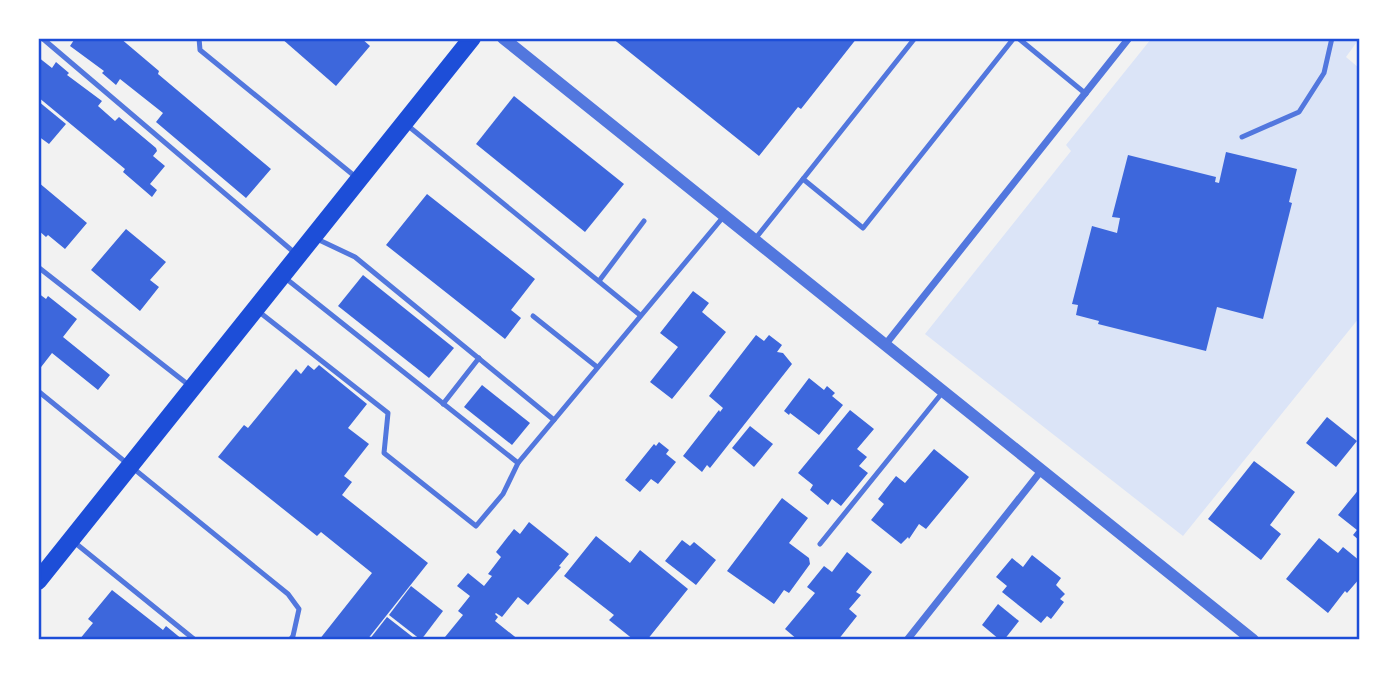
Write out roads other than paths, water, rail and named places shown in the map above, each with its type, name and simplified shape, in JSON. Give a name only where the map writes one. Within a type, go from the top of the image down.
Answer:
[{"type":"main road","points":[[38,581],[472,38]]},
{"type":"street","points":[[503,38],[942,393],[1253,639]]},
{"type":"street","points":[[885,345],[1129,38]]},
{"type":"street","points":[[907,639],[1041,471]]},
{"type":"lane","points":[[42,38],[298,255]]},
{"type":"lane","points":[[199,38],[200,50],[360,180]]},
{"type":"lane","points":[[755,240],[915,38]]},
{"type":"lane","points":[[803,179],[863,228],[1016,38],[1086,94]]},
{"type":"lane","points":[[1242,137],[1299,112],[1324,73],[1332,38]]},
{"type":"lane","points":[[404,123],[640,315]]},
{"type":"lane","points":[[255,309],[388,413],[384,453],[476,526],[503,494],[518,463],[724,216]]},
{"type":"lane","points":[[599,281],[643,221]]},
{"type":"lane","points":[[313,237],[355,257],[554,419]]},
{"type":"lane","points":[[38,267],[193,388]]},
{"type":"lane","points":[[282,275],[518,463]]},
{"type":"lane","points":[[533,316],[597,367]]},
{"type":"lane","points":[[443,404],[479,358]]},
{"type":"lane","points":[[38,391],[288,594],[299,609],[290,639]]},
{"type":"lane","points":[[820,544],[942,393]]},
{"type":"lane","points":[[71,540],[195,639]]}]
